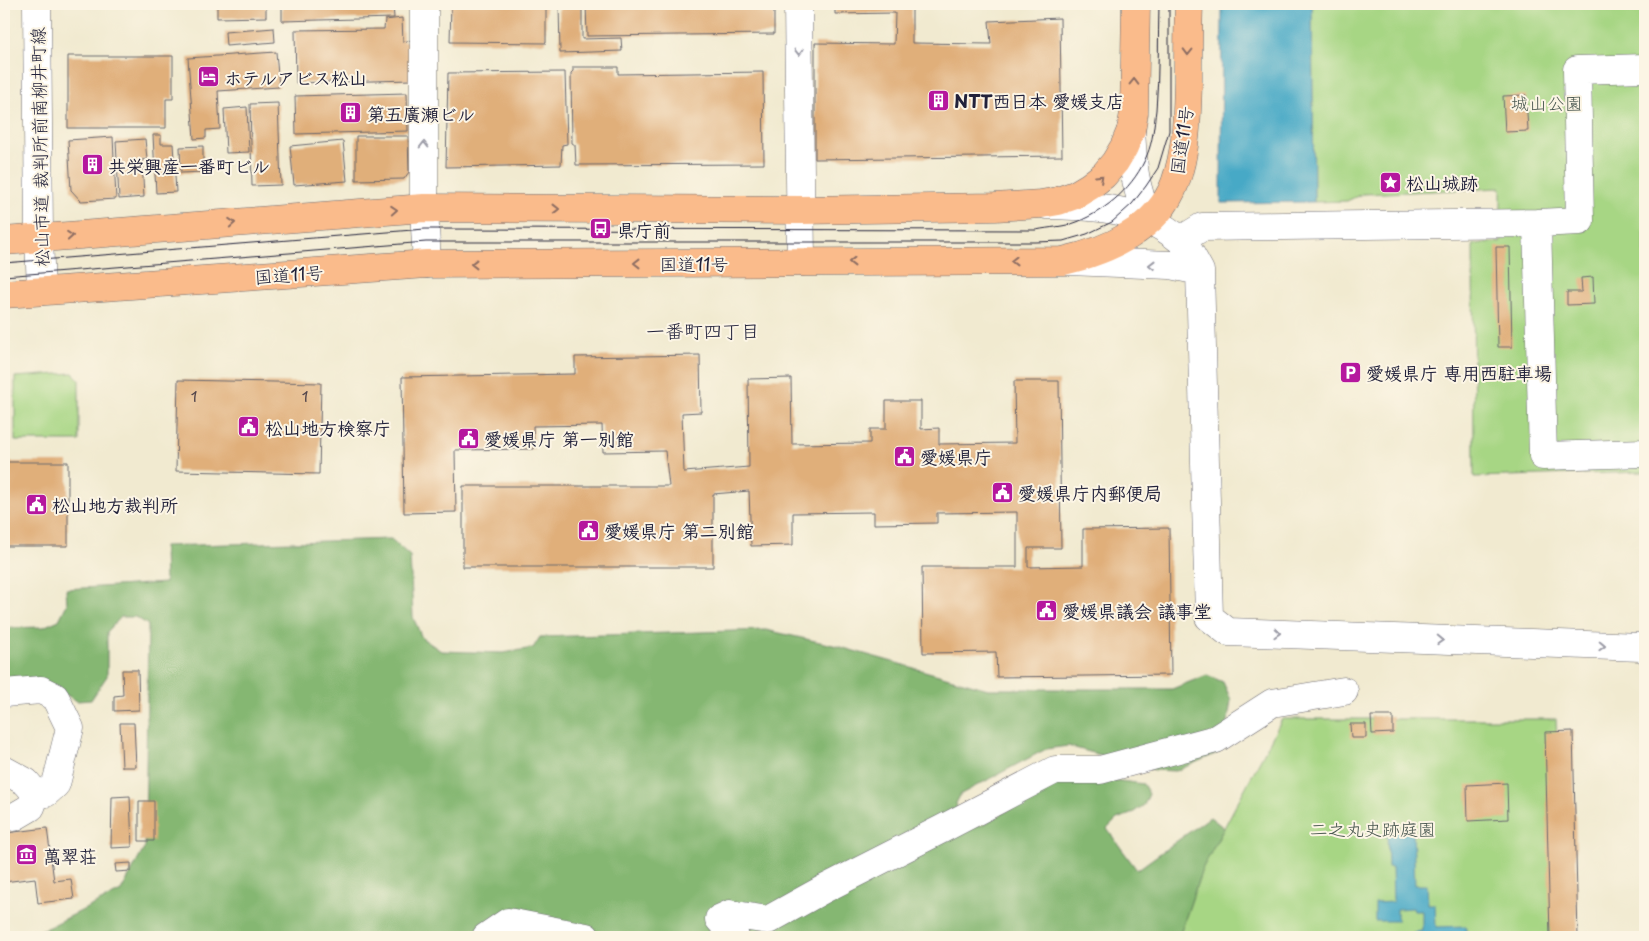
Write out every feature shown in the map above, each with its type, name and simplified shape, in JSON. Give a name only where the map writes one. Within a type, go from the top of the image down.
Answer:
[{"type":"highway","points":[[4,241],[424,208],[801,210],[995,207],[1058,201],[1075,195],[1095,182],[1115,162],[1131,130],[1134,113],[1136,4]]},
{"type":"highway","name":"国道11号","points":[[4,294],[427,264],[1063,260],[1086,256],[1108,248],[1128,236],[1149,219],[1162,205],[1174,184],[1184,144],[1187,119],[1189,4]]},
{"type":"street","name":"松山市道 裁判所前南柳井町線","points":[[37,4],[41,291]]},
{"type":"street","points":[[424,4],[424,208],[427,264]]},
{"type":"street","points":[[798,4],[801,262]]},
{"type":"street","points":[[1181,240],[1202,228],[1502,224],[1580,221],[1577,70],[1645,68]]},
{"type":"street","points":[[1131,130],[1134,176],[1140,200],[1149,219]]},
{"type":"street","points":[[1041,204],[1097,206],[1149,219],[1181,240],[1200,271],[1209,617],[1228,632],[1641,647],[1645,649]]},
{"type":"street","points":[[1536,223],[1543,456],[1645,453]]},
{"type":"street","points":[[1063,260],[1170,265],[1200,271]]},
{"type":"street","points":[[4,693],[41,690],[55,697],[70,728],[56,784],[46,794],[36,794]]},
{"type":"street","points":[[736,937],[719,919],[730,914],[768,920],[824,889],[1055,770],[1100,770],[1206,742],[1216,739],[1272,703],[1344,691]]},
{"type":"street","points":[[4,770],[26,782],[36,794]]},
{"type":"street","points":[[14,817],[31,807],[36,794]]},
{"type":"street","points":[[486,937],[508,922],[586,937]]},
{"type":"green space","name":"城山公園","points":[[1312,4],[1645,4],[1645,472],[1474,477],[1473,244],[1501,242],[1501,188],[1362,194],[1347,201],[1314,202]]},
{"type":"green space","points":[[73,373],[79,379],[79,441],[15,441],[15,377]]},
{"type":"green space","points":[[391,539],[410,556],[413,617],[422,638],[441,651],[503,653],[533,648],[540,637],[766,630],[833,645],[988,689],[1172,689],[1207,675],[1223,682],[1231,700],[1225,742],[1220,752],[1176,771],[1155,770],[1068,746],[1046,749],[961,794],[956,803],[958,813],[969,825],[982,825],[1058,782],[1099,778],[1143,784],[1149,794],[1144,805],[1131,814],[1117,819],[1107,829],[1137,870],[1210,817],[1224,828],[1202,869],[1179,937],[23,937],[49,927],[121,891],[145,847],[148,625],[136,617],[121,617],[107,632],[107,676],[91,700],[77,701],[56,689],[4,694],[4,628],[43,627],[59,620],[67,604],[66,589],[165,583],[164,546]]},
{"type":"green space","name":"二之丸史跡庭園","points":[[1282,719],[1556,719],[1566,937],[1179,937],[1202,869]]},
{"type":"water","points":[[1222,4],[1312,4],[1314,202],[1221,203]]},
{"type":"water","points":[[1387,829],[1413,829],[1415,885],[1427,885],[1428,904],[1435,904],[1436,927],[1466,926],[1466,937],[1415,937],[1414,932],[1422,931],[1422,911],[1414,911],[1413,908],[1397,909],[1397,921],[1375,921],[1375,903],[1393,902],[1392,867],[1388,867]]},
{"type":"building","points":[[217,4],[266,4],[266,17],[217,18]]},
{"type":"building","points":[[282,4],[393,4],[394,18],[282,21]]},
{"type":"building","points":[[451,4],[546,4],[546,43],[450,42]]},
{"type":"building","points":[[559,4],[582,4],[582,39],[621,38],[622,51],[560,53]]},
{"type":"building","points":[[586,4],[774,4],[774,34],[587,36]]},
{"type":"building","name":"NTT西日本 愛媛支店","points":[[835,4],[912,4],[912,43],[991,44],[989,21],[1060,18],[1062,156],[815,159],[815,43],[894,44],[895,13],[835,14]]},
{"type":"building","points":[[402,18],[403,42],[411,40],[411,80],[296,83],[295,30],[384,29],[385,20]]},
{"type":"building","points":[[274,28],[275,42],[226,46],[225,32]]},
{"type":"building","points":[[276,52],[279,87],[218,91],[220,129],[206,130],[206,138],[194,139],[188,58]]},
{"type":"building","points":[[68,56],[173,56],[173,99],[166,99],[166,128],[68,128]]},
{"type":"building","points":[[573,67],[618,67],[618,74],[763,72],[764,164],[576,165],[575,145],[572,143],[571,73]]},
{"type":"building","points":[[565,72],[567,144],[562,145],[561,165],[446,167],[448,73]]},
{"type":"building","name":"第五廣瀬ビル","points":[[407,93],[408,131],[296,134],[295,96]]},
{"type":"building","points":[[1526,95],[1528,131],[1505,132],[1503,96]]},
{"type":"building","points":[[278,103],[281,185],[252,186],[250,104]]},
{"type":"building","points":[[247,107],[249,152],[226,153],[224,109]]},
{"type":"building","points":[[153,135],[161,135],[161,144],[173,144],[176,192],[156,193]]},
{"type":"building","points":[[356,136],[408,136],[409,172],[404,179],[356,180]]},
{"type":"building","name":"共栄興産一番町ビル","points":[[113,137],[116,199],[81,201],[71,190],[68,140]]},
{"type":"building","points":[[145,139],[147,159],[142,160],[144,197],[119,199],[116,141]]},
{"type":"building","points":[[343,141],[347,181],[294,185],[290,146]]},
{"type":"building","points":[[203,146],[203,172],[181,173],[180,147]]},
{"type":"building","points":[[1496,247],[1510,247],[1512,347],[1498,347]]},
{"type":"building","points":[[1593,277],[1594,304],[1567,305],[1567,292],[1582,292],[1581,278]]},
{"type":"building","points":[[700,355],[701,412],[682,413],[684,472],[749,467],[748,379],[791,378],[792,444],[870,443],[870,429],[886,429],[886,401],[921,401],[921,429],[939,428],[939,444],[1015,443],[1014,381],[1059,381],[1061,548],[1028,548],[1028,567],[1083,566],[1083,529],[1169,528],[1171,675],[997,677],[996,652],[923,653],[922,567],[1017,567],[1017,512],[937,513],[937,523],[874,524],[874,512],[793,513],[793,545],[751,546],[749,491],[713,494],[713,567],[463,567],[463,486],[669,486],[665,451],[603,452],[602,425],[533,426],[534,449],[455,450],[456,512],[404,513],[402,377],[575,374],[575,357]]},
{"type":"building","name":"松山地方検察庁","points":[[178,380],[321,383],[319,474],[176,471]]},
{"type":"building","name":"松山地方裁判所","points":[[4,462],[68,462],[68,546],[4,546]]},
{"type":"building","points":[[122,670],[138,670],[139,710],[114,711],[114,696],[123,695]]},
{"type":"building","points":[[1371,716],[1393,716],[1393,733],[1372,734]]},
{"type":"building","points":[[120,723],[134,723],[136,767],[122,767]]},
{"type":"building","points":[[1350,724],[1366,724],[1366,738],[1351,738]]},
{"type":"building","points":[[1573,731],[1578,937],[1550,937],[1545,732]]},
{"type":"building","points":[[1507,783],[1508,819],[1468,821],[1467,785]]},
{"type":"building","points":[[130,796],[132,847],[111,848],[112,797]]},
{"type":"building","points":[[139,801],[154,801],[154,841],[139,841]]},
{"type":"building","name":"萬翠荘","points":[[4,824],[6,833],[47,828],[54,881],[71,879],[74,899],[38,903],[35,878],[4,882]]},
{"type":"building","points":[[131,863],[131,871],[116,872],[115,864]]},
{"type":"tram line","points":[[4,263],[425,229],[1036,230],[1067,225],[1099,211],[1119,196],[1135,177],[1147,155],[1152,139],[1156,110],[1159,4]]},
{"type":"tram line","points":[[4,276],[426,242],[1063,241],[1087,234],[1112,222],[1132,204],[1158,168],[1169,131],[1169,4]]},
{"type":"place","name":"ホテルアビス松山","points":[[208,77]]},
{"type":"place","name":"NTT西日本 愛媛支店","points":[[938,100]]},
{"type":"place","name":"第五廣瀬ビル","points":[[351,113]]},
{"type":"place","name":"共栄興産一番町ビル","points":[[92,165]]},
{"type":"place","name":"松山城跡","points":[[1390,182]]},
{"type":"place","name":"県庁前","points":[[601,229]]},
{"type":"place","name":"愛媛県庁 専用西駐車場","points":[[1350,372]]},
{"type":"place","name":"松山地方検察庁","points":[[249,427]]},
{"type":"place","name":"愛媛県庁 第一別館","points":[[468,438]]},
{"type":"place","name":"愛媛県庁","points":[[904,456]]},
{"type":"place","name":"愛媛県庁内郵便局","points":[[1002,492]]},
{"type":"place","name":"松山地方裁判所","points":[[36,504]]},
{"type":"place","name":"愛媛県庁 第二別館","points":[[588,530]]},
{"type":"place","name":"愛媛県議会 議事堂","points":[[1046,610]]},
{"type":"place","name":"萬翠荘","points":[[27,855]]},
{"type":"district","name":"一番町四丁目","points":[[703,330]]}]
